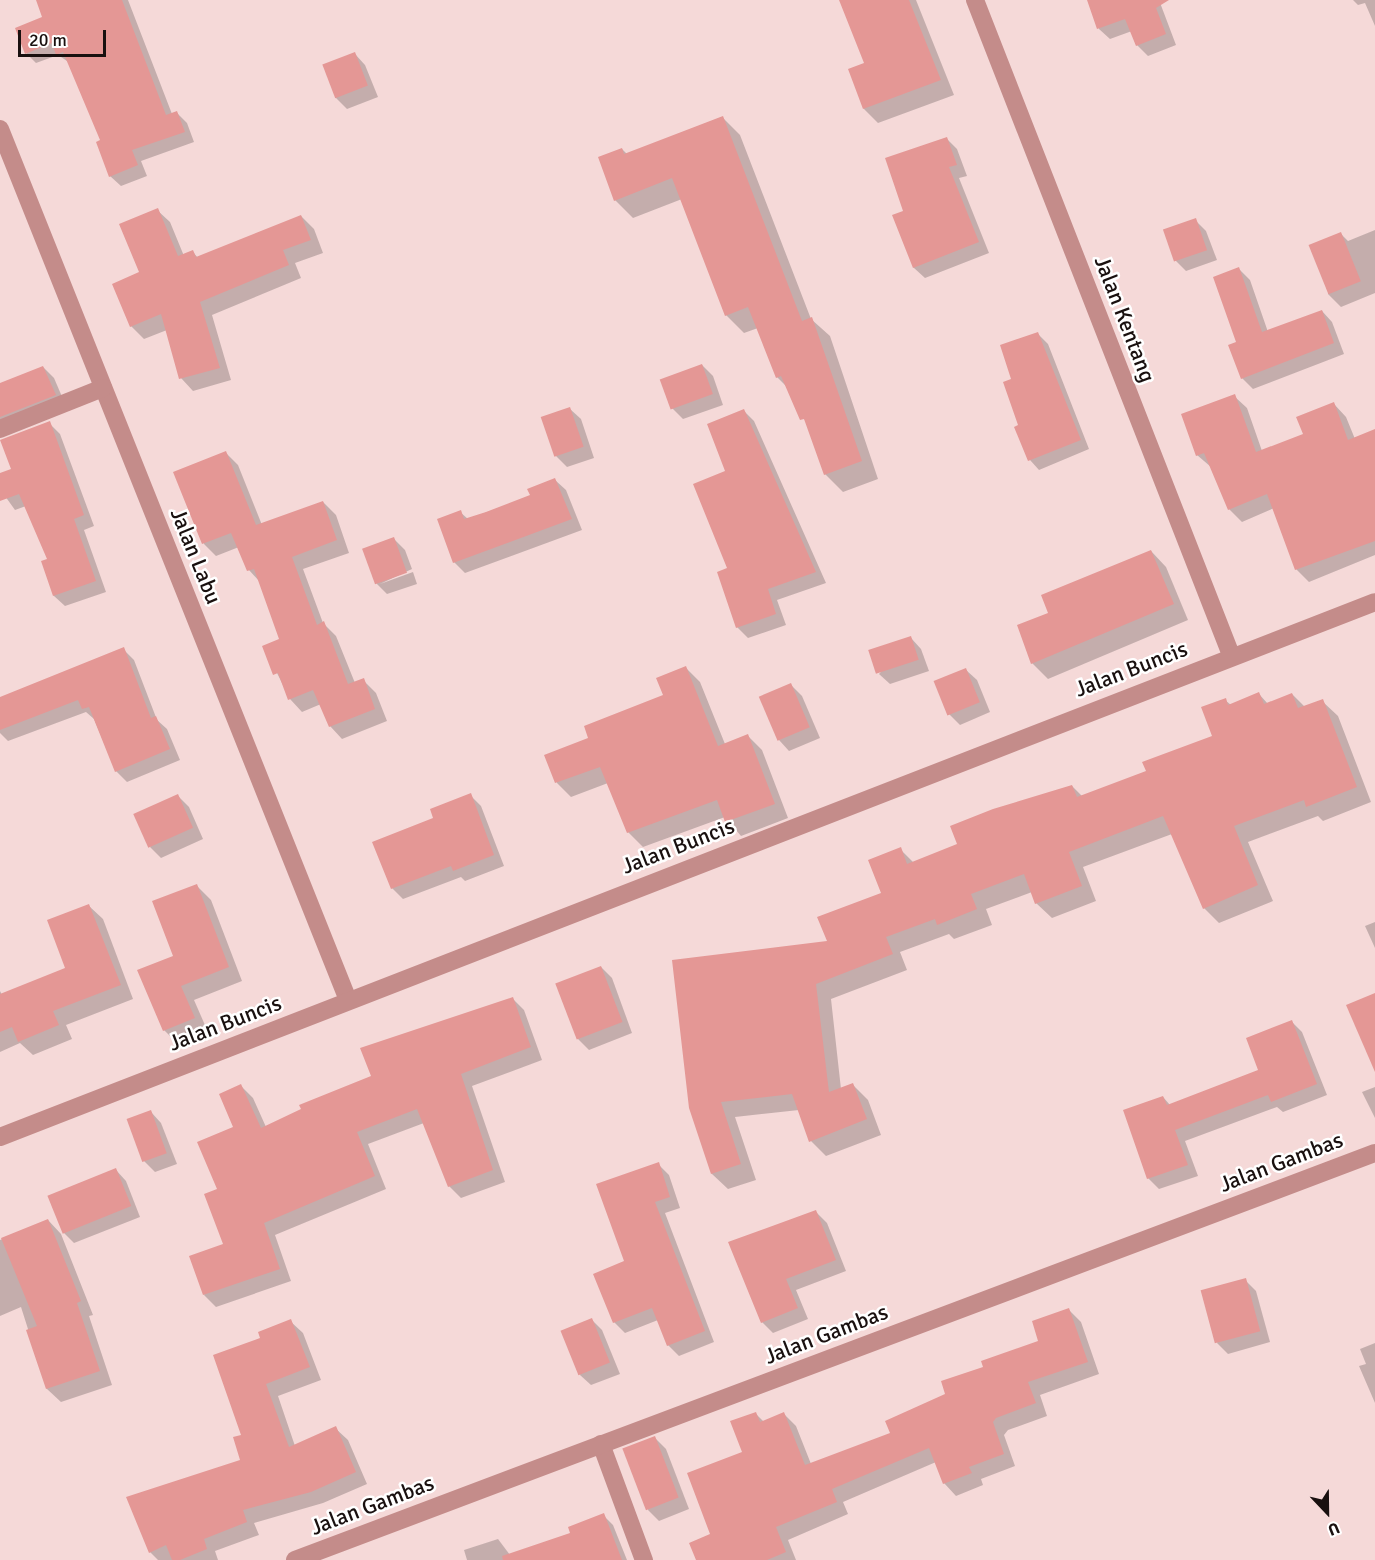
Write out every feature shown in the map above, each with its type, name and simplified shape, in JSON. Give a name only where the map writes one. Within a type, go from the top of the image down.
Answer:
[{"type":"street","name":"Jalan Kentang","points":[[975,0],[1231,656]]},
{"type":"street","name":"Jalan Labu","points":[[0,129],[348,1000]]},
{"type":"street","points":[[0,429],[104,388]]},
{"type":"street","name":"Jalan Buncis","points":[[0,1137],[1231,656],[1375,602]]},
{"type":"street","name":"Jalan Gambas","points":[[294,1560],[1375,1153]]},
{"type":"street","points":[[601,1444],[644,1560]]},
{"type":"building","points":[[36,0],[122,0],[166,115],[177,111],[185,132],[132,150],[138,165],[109,177],[96,142],[100,140],[63,52],[56,55],[52,43],[25,54],[15,28],[42,17]]},
{"type":"building","points":[[839,0],[909,0],[941,80],[863,109],[848,69],[864,63]]},
{"type":"building","points":[[1087,0],[1169,0],[1156,8],[1166,34],[1136,46],[1125,19],[1097,29]]},
{"type":"building","points":[[355,52],[368,86],[335,98],[322,65]]},
{"type":"building","points":[[723,116],[802,321],[812,317],[862,461],[824,475],[804,419],[800,420],[781,376],[776,378],[748,307],[725,316],[672,178],[614,201],[598,157],[622,148],[624,154]]},
{"type":"building","points":[[947,137],[957,165],[949,167],[979,242],[913,268],[892,215],[903,211],[885,158]]},
{"type":"building","points":[[158,208],[178,256],[193,250],[196,257],[301,215],[311,240],[283,250],[289,265],[200,302],[220,368],[179,379],[161,314],[130,327],[112,284],[139,272],[119,224]]},
{"type":"building","points":[[1196,218],[1207,250],[1174,262],[1163,229]]},
{"type":"building","points":[[1341,232],[1361,281],[1328,294],[1309,245]]},
{"type":"building","points":[[1239,267],[1262,332],[1322,310],[1334,343],[1241,379],[1228,345],[1236,342],[1213,277]]},
{"type":"building","points":[[1038,332],[1081,440],[1028,461],[1014,427],[1018,425],[1003,382],[1011,379],[1000,345]]},
{"type":"building","points":[[702,364],[713,394],[671,409],[660,379]]},
{"type":"building","points":[[43,366],[56,395],[0,417],[0,383]]},
{"type":"building","points":[[1235,394],[1256,452],[1303,434],[1296,417],[1334,402],[1348,440],[1375,429],[1375,541],[1295,570],[1267,494],[1228,510],[1204,453],[1196,456],[1181,414]]},
{"type":"building","points":[[570,407],[584,447],[554,457],[541,417]]},
{"type":"building","points":[[744,409],[816,572],[768,589],[776,614],[736,628],[717,572],[727,568],[693,484],[725,471],[707,424]]},
{"type":"building","points":[[50,421],[84,515],[74,519],[96,581],[53,596],[41,561],[47,559],[19,494],[0,501],[0,473],[11,469],[0,440]]},
{"type":"building","points":[[226,451],[256,525],[323,501],[337,540],[292,557],[317,625],[324,621],[348,684],[364,678],[375,709],[329,727],[313,690],[288,700],[278,673],[273,675],[262,646],[279,639],[254,569],[247,571],[231,533],[202,544],[173,472]]},
{"type":"building","points":[[555,478],[572,519],[453,563],[437,519],[461,510],[464,519],[486,512],[530,495],[527,489]]},
{"type":"building","points":[[394,537],[407,573],[375,584],[362,549]]},
{"type":"building","points":[[1151,550],[1174,604],[1031,664],[1017,625],[1048,613],[1041,595]]},
{"type":"building","points":[[911,636],[919,660],[876,674],[868,650]]},
{"type":"building","points":[[124,647],[151,718],[156,716],[170,749],[115,772],[89,707],[82,709],[78,700],[0,730],[0,697]]},
{"type":"building","points":[[686,666],[718,746],[748,734],[775,804],[725,822],[717,800],[627,833],[600,767],[555,783],[544,755],[588,738],[584,726],[663,695],[656,678]]},
{"type":"building","points":[[966,668],[980,702],[947,715],[934,681]]},
{"type":"building","points":[[791,683],[810,727],[778,741],[759,697]]},
{"type":"building","points":[[1259,692],[1264,704],[1292,693],[1298,708],[1323,699],[1357,787],[1306,807],[1304,800],[1234,826],[1258,885],[1203,909],[1163,816],[1069,852],[1082,886],[1035,904],[1024,874],[971,894],[977,909],[937,925],[935,919],[886,937],[893,954],[816,984],[829,1092],[853,1083],[867,1119],[809,1142],[792,1094],[721,1102],[741,1164],[711,1174],[689,1108],[672,960],[827,941],[817,917],[881,893],[868,860],[901,847],[907,864],[957,844],[950,826],[993,809],[1072,785],[1077,797],[1146,771],[1142,762],[1212,736],[1201,707],[1226,698],[1228,705]]},
{"type":"building","points":[[471,793],[494,855],[453,871],[451,866],[391,889],[372,842],[433,818],[430,809]]},
{"type":"building","points":[[178,794],[193,828],[148,848],[133,814]]},
{"type":"building","points":[[197,884],[229,967],[181,986],[195,1018],[163,1031],[137,970],[173,956],[152,901]]},
{"type":"building","points":[[89,904],[121,985],[53,1011],[59,1025],[18,1042],[12,1027],[0,1032],[0,994],[65,968],[47,920]]},
{"type":"building","points":[[601,966],[623,1022],[577,1040],[555,984]]},
{"type":"building","points":[[1375,993],[1375,1072],[1346,1005]]},
{"type":"building","points":[[513,997],[531,1047],[461,1074],[493,1170],[448,1187],[417,1109],[357,1132],[375,1176],[264,1223],[280,1269],[203,1295],[189,1256],[223,1244],[204,1194],[217,1189],[197,1142],[233,1127],[219,1094],[241,1084],[261,1128],[301,1109],[299,1105],[371,1076],[360,1048]]},
{"type":"building","points":[[1292,1020],[1317,1084],[1271,1102],[1268,1095],[1175,1130],[1188,1165],[1147,1179],[1123,1110],[1163,1096],[1167,1105],[1258,1070],[1246,1038]]},
{"type":"building","points":[[151,1110],[167,1153],[142,1162],[127,1119]]},
{"type":"building","points":[[659,1162],[670,1197],[655,1202],[705,1331],[667,1346],[652,1308],[613,1323],[593,1274],[624,1261],[596,1184]]},
{"type":"building","points":[[116,1168],[131,1206],[63,1234],[47,1196]]},
{"type":"building","points":[[816,1210],[836,1260],[786,1279],[798,1308],[761,1323],[728,1242]]},
{"type":"building","points":[[48,1219],[81,1301],[77,1303],[100,1371],[46,1389],[26,1330],[37,1326],[1,1238]]},
{"type":"building","points":[[1246,1278],[1260,1331],[1215,1343],[1201,1290]]},
{"type":"building","points":[[1069,1308],[1088,1362],[1028,1382],[1036,1403],[996,1418],[993,1422],[1004,1454],[969,1467],[972,1473],[943,1484],[929,1448],[832,1489],[837,1502],[776,1527],[786,1552],[767,1560],[696,1560],[689,1543],[710,1534],[687,1473],[742,1452],[730,1421],[756,1412],[760,1422],[784,1412],[805,1465],[890,1433],[885,1421],[945,1394],[941,1381],[983,1367],[981,1361],[1038,1341],[1032,1321]]},
{"type":"building","points":[[592,1318],[610,1363],[578,1375],[560,1331]]},
{"type":"building","points":[[291,1319],[310,1367],[266,1384],[289,1447],[336,1426],[356,1472],[311,1492],[243,1510],[247,1522],[204,1539],[207,1549],[180,1560],[172,1560],[166,1545],[149,1553],[126,1497],[240,1460],[233,1437],[241,1435],[213,1355],[260,1338],[258,1332]]},
{"type":"building","points":[[655,1436],[679,1498],[646,1510],[622,1449]]},
{"type":"building","points":[[604,1513],[622,1560],[503,1560],[502,1556],[570,1533],[568,1527]]}]
